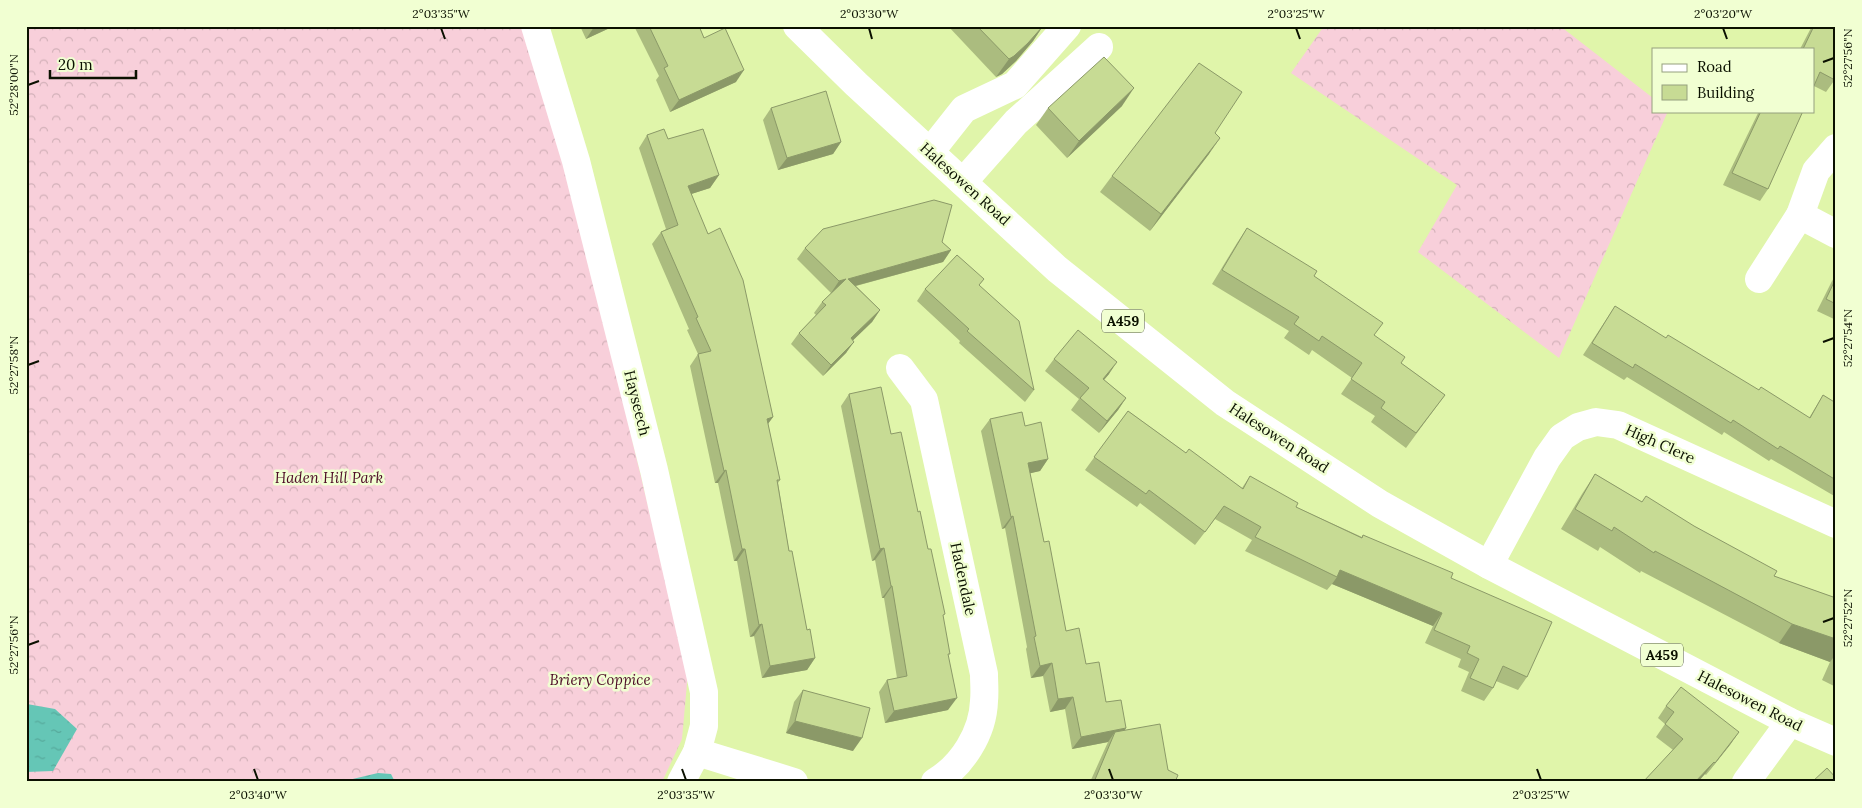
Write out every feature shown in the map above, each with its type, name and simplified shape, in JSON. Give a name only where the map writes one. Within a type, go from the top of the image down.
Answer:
[{"type":"street","name":"Hayseech","points":[[535,26],[576,161],[654,470],[704,692],[704,726],[697,752],[681,782]]},
{"type":"street","name":"Halesowen Road","points":[[797,26],[856,84],[1058,269],[1225,403],[1380,504],[1489,565],[1790,722],[1836,742]]},
{"type":"street","points":[[930,152],[964,109],[1015,85],[1067,26]]},
{"type":"street","points":[[963,182],[1016,122],[1099,47]]},
{"type":"street","points":[[1760,279],[1800,215],[1816,171],[1836,148]]},
{"type":"street","points":[[1800,215],[1836,234]]},
{"type":"street","name":"Hadendale","points":[[900,368],[924,400],[984,674],[984,703],[977,733],[962,757],[947,775],[935,782]]},
{"type":"street","name":"High Clere","points":[[1489,565],[1547,458],[1562,437],[1578,427],[1596,422],[1618,425],[1836,524]]},
{"type":"street","points":[[1746,782],[1790,722]]},
{"type":"street","points":[[697,752],[794,782]]},
{"type":"green space","name":"Haden Hill Park","points":[[26,26],[527,26],[581,227],[688,672],[682,739],[662,782],[26,782]]},
{"type":"green space","points":[[1324,26],[1560,26],[1652,97],[1652,112],[1668,112],[1559,358],[1418,252],[1457,185],[1291,73]]},
{"type":"water","points":[[27,704],[55,709],[77,729],[53,771],[26,772]]},
{"type":"water","points":[[378,773],[391,774],[395,782],[340,782]]},
{"type":"building","points":[[649,26],[699,26],[704,38],[725,28],[744,70],[679,100],[664,68],[668,66]]},
{"type":"building","points":[[977,26],[1043,26],[1028,43],[1009,59]]},
{"type":"building","points":[[1814,26],[1836,26],[1835,80],[1820,72],[1814,86],[1814,48],[1803,48]]},
{"type":"building","points":[[1104,57],[1134,88],[1079,141],[1048,108]]},
{"type":"building","points":[[1199,63],[1242,92],[1215,133],[1220,138],[1161,214],[1112,176]]},
{"type":"building","points":[[826,91],[841,142],[787,158],[771,108]]},
{"type":"building","points":[[1761,112],[1803,112],[1768,189],[1732,173]]},
{"type":"building","points":[[664,129],[668,139],[703,129],[719,175],[688,186],[708,234],[720,228],[743,280],[773,417],[767,419],[780,480],[777,480],[789,551],[792,551],[807,630],[810,629],[815,658],[770,666],[762,624],[759,625],[745,549],[742,549],[726,470],[724,471],[698,354],[711,351],[661,232],[678,225],[647,135]]},
{"type":"building","points":[[934,200],[952,205],[942,242],[951,250],[848,279],[880,310],[851,338],[854,342],[831,365],[799,333],[826,305],[822,302],[846,279],[839,281],[805,248],[823,229]]},
{"type":"building","points":[[1247,228],[1317,271],[1314,276],[1383,323],[1374,335],[1405,357],[1401,363],[1445,395],[1416,433],[1381,408],[1385,402],[1351,379],[1362,363],[1322,336],[1319,341],[1294,324],[1299,317],[1222,270]]},
{"type":"building","points":[[957,255],[984,279],[979,285],[1019,321],[1034,390],[967,331],[969,329],[925,289]]},
{"type":"building","points":[[1836,278],[1836,304],[1826,299]]},
{"type":"building","points":[[1615,306],[1666,338],[1668,335],[1759,390],[1761,387],[1810,418],[1823,395],[1836,403],[1836,480],[1780,446],[1778,449],[1733,420],[1731,423],[1635,364],[1633,368],[1592,343]]},
{"type":"building","points":[[1078,330],[1117,362],[1103,379],[1126,398],[1107,421],[1080,398],[1089,388],[1054,359]]},
{"type":"building","points":[[881,387],[891,434],[901,432],[918,512],[920,511],[928,549],[931,549],[945,614],[943,615],[950,654],[948,654],[957,698],[894,711],[887,680],[907,676],[892,586],[884,548],[880,549],[849,394]]},
{"type":"building","points":[[1128,411],[1186,453],[1189,449],[1243,489],[1250,476],[1298,503],[1296,507],[1362,538],[1363,535],[1453,573],[1451,578],[1552,622],[1527,677],[1503,666],[1493,688],[1470,678],[1479,659],[1467,653],[1470,646],[1434,630],[1442,613],[1340,570],[1337,577],[1255,537],[1261,527],[1224,506],[1205,532],[1149,490],[1146,494],[1094,457]]},
{"type":"building","points":[[1022,412],[1025,426],[1041,422],[1048,459],[1028,463],[1044,542],[1049,541],[1066,631],[1079,628],[1086,664],[1099,662],[1106,702],[1121,700],[1126,728],[1081,737],[1073,697],[1058,699],[1052,663],[1040,666],[1013,516],[1011,517],[990,419]]},
{"type":"building","points":[[1595,474],[1642,502],[1646,496],[1694,526],[1777,571],[1774,576],[1836,598],[1836,639],[1792,624],[1655,551],[1654,553],[1614,527],[1612,531],[1575,509]]},
{"type":"building","points":[[1681,687],[1739,732],[1715,763],[1695,782],[1643,782],[1683,739],[1665,724],[1674,712],[1666,706]]},
{"type":"building","points":[[803,690],[870,708],[862,738],[795,721]]},
{"type":"building","points":[[1160,724],[1168,770],[1178,775],[1175,782],[1094,782],[1115,732]]},
{"type":"building","points":[[1827,768],[1836,778],[1836,782],[1812,782]]},
{"type":"park label","name":"Briery Coppice","points":[[600,680]]}]
